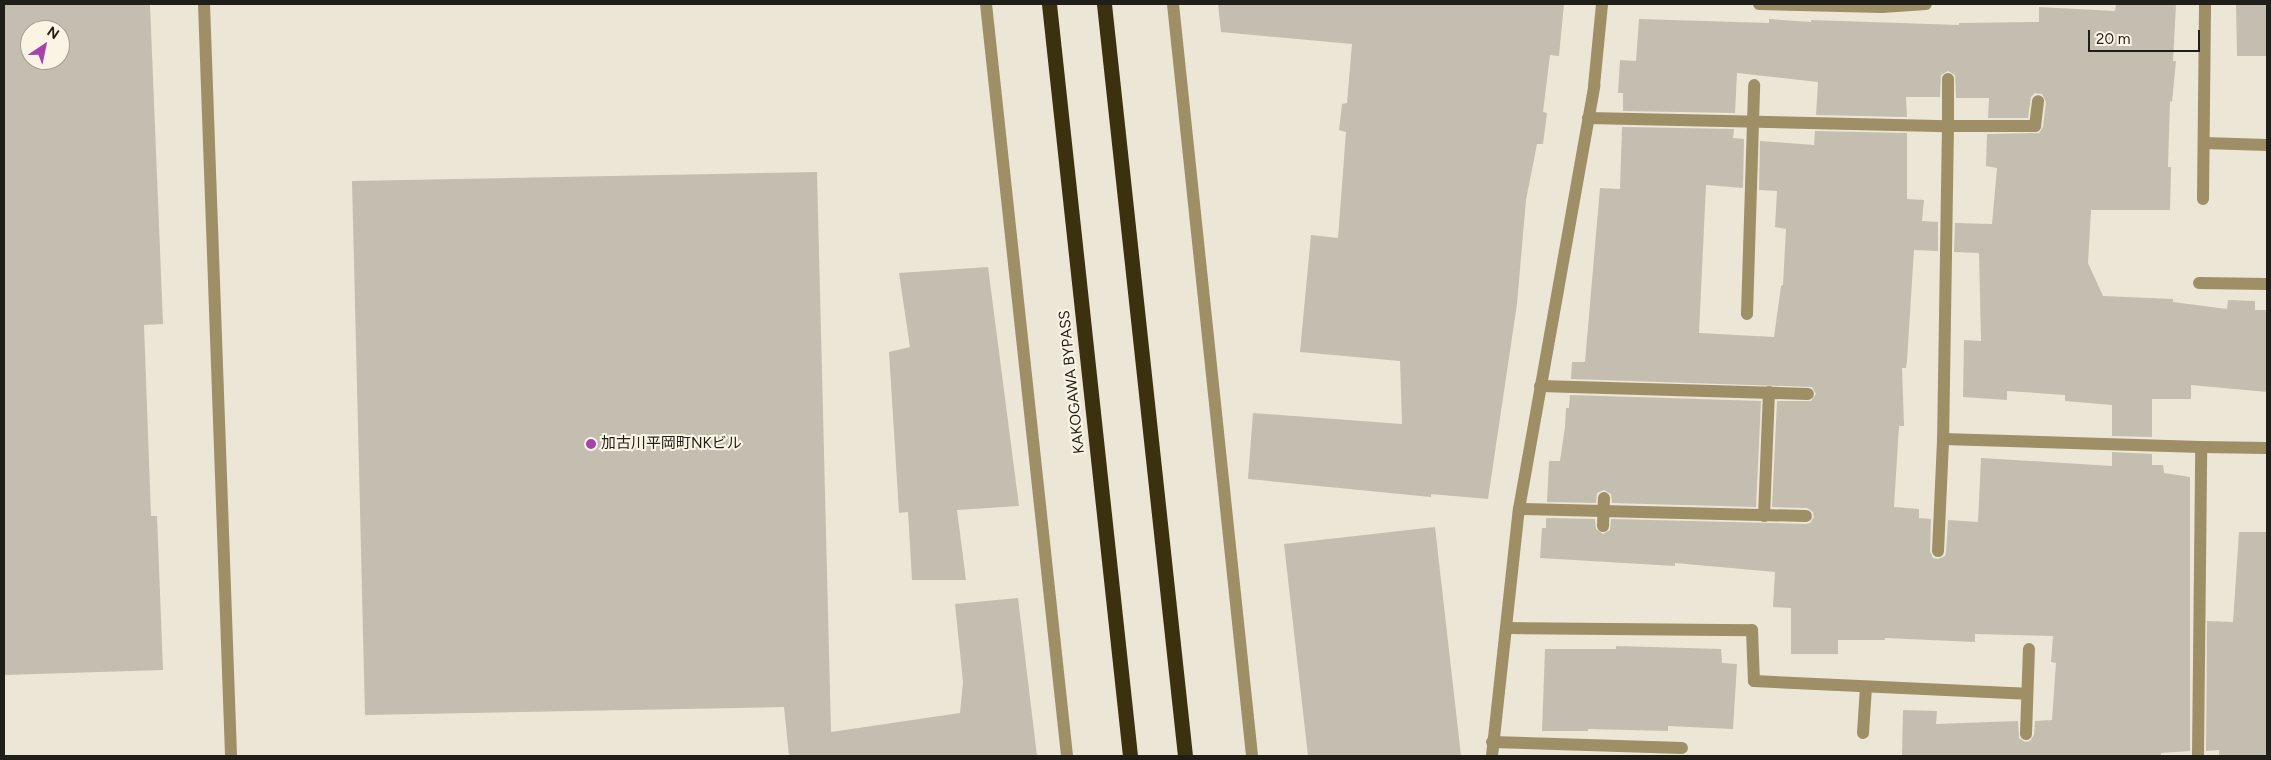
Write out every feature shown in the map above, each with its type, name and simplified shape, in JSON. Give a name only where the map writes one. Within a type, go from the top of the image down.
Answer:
[{"type":"highway","name":"KAKOGAWA BYPASS","points":[[1049,4],[1130,756]]},
{"type":"highway","points":[[1104,4],[1185,756]]},
{"type":"street","points":[[204,4],[230,756]]},
{"type":"street","points":[[986,4],[1067,756]]},
{"type":"street","points":[[1173,4],[1252,756]]},
{"type":"street","points":[[1492,756],[1492,742],[1507,628],[1519,509],[1594,86],[1602,4]]},
{"type":"street","points":[[1759,4],[1882,7],[1926,4]]},
{"type":"street","points":[[2203,199],[2205,4]]},
{"type":"street","points":[[1938,551],[1943,439],[1948,79]]},
{"type":"street","points":[[1747,314],[1754,85]]},
{"type":"street","points":[[1588,118],[1948,126],[2035,126],[2038,101]]},
{"type":"street","points":[[2204,143],[2267,145]]},
{"type":"street","points":[[2199,283],[2267,284]]},
{"type":"street","points":[[1540,386],[1808,394]]},
{"type":"street","points":[[1764,516],[1769,392]]},
{"type":"street","points":[[1943,439],[2267,448]]},
{"type":"street","points":[[2198,756],[2201,447]]},
{"type":"street","points":[[1603,526],[1604,498]]},
{"type":"street","points":[[1519,509],[1806,516]]},
{"type":"street","points":[[1507,628],[1752,630],[1754,681],[2027,694]]},
{"type":"street","points":[[2026,734],[2029,649]]},
{"type":"street","points":[[1863,733],[1866,687]]},
{"type":"street","points":[[1492,742],[1682,748]]},
{"type":"building","points":[[4,4],[150,4],[163,324],[144,325],[151,516],[157,516],[163,670],[4,675]]},
{"type":"building","points":[[1218,4],[1564,4],[1559,56],[1550,55],[1543,112],[1547,113],[1543,144],[1537,144],[1526,200],[1517,304],[1488,499],[1431,494],[1431,497],[1248,479],[1253,413],[1402,424],[1400,361],[1300,352],[1311,235],[1338,238],[1346,132],[1339,130],[1342,104],[1347,103],[1352,44],[1221,32]]},
{"type":"building","points":[[2116,4],[2176,4],[2173,61],[2176,61],[2172,102],[2170,101],[2168,167],[2171,167],[2170,210],[2091,210],[2088,263],[2103,296],[2173,299],[2173,302],[2227,309],[2228,300],[2255,301],[2255,310],[2267,310],[2267,392],[2191,385],[2191,399],[2152,399],[2152,437],[2112,436],[2112,405],[2065,401],[2065,395],[2007,391],[2007,400],[1963,397],[1964,340],[1981,341],[1979,253],[1954,252],[1955,223],[1992,224],[1997,168],[1986,166],[1987,134],[2039,133],[2043,127],[2046,102],[2042,94],[2035,93],[2031,97],[2028,118],[1988,118],[1989,98],[1956,98],[1955,75],[1948,71],[1941,75],[1940,97],[1906,97],[1907,117],[1816,115],[1818,82],[1737,73],[1735,113],[1623,111],[1623,93],[1618,93],[1620,60],[1636,61],[1639,19],[1769,23],[1769,19],[1811,22],[1811,20],[1959,25],[1959,23],[2039,22],[2039,7],[2115,11]]},
{"type":"building","points":[[2236,4],[2267,4],[2267,56],[2237,56]]},
{"type":"building","points":[[1622,127],[1734,129],[1733,138],[1744,139],[1743,188],[1706,185],[1699,333],[1774,337],[1781,286],[1783,285],[1786,229],[1775,227],[1777,191],[1759,190],[1760,141],[1814,145],[1815,131],[1907,133],[1907,199],[1924,200],[1922,221],[1938,222],[1938,251],[1914,250],[1907,361],[1906,368],[1902,368],[1904,426],[1899,426],[1894,507],[1919,509],[1919,518],[1931,519],[1930,551],[1933,558],[1938,559],[1945,556],[1948,520],[1978,522],[1981,458],[2112,466],[2112,452],[2152,454],[2152,465],[2163,465],[2164,473],[2190,477],[2190,751],[2161,753],[2161,756],[1902,756],[1903,710],[1937,711],[1936,724],[2018,721],[2019,738],[2025,742],[2030,741],[2034,735],[2035,721],[2052,720],[2056,663],[2051,662],[2053,636],[1975,634],[1975,642],[1885,638],[1885,640],[1838,640],[1838,654],[1791,654],[1791,608],[1773,607],[1775,572],[1675,563],[1675,566],[1540,558],[1542,528],[1546,528],[1546,518],[1595,519],[1596,529],[1603,534],[1610,530],[1611,519],[1806,524],[1810,523],[1814,517],[1813,512],[1807,508],[1772,507],[1777,401],[1811,401],[1816,394],[1812,387],[1571,379],[1572,362],[1585,362],[1600,188],[1620,189]]},
{"type":"building","name":"加古川平岡町NKビル","points":[[817,172],[831,732],[960,713],[963,682],[955,604],[1018,598],[1037,756],[789,756],[784,707],[365,715],[352,181]]},
{"type":"building","points":[[988,267],[1019,506],[957,510],[966,580],[912,580],[908,512],[899,513],[889,352],[910,347],[899,273]]},
{"type":"building","points":[[1570,395],[1761,401],[1756,507],[1612,503],[1611,494],[1604,490],[1597,493],[1596,503],[1547,502],[1549,461],[1560,461],[1566,408],[1569,408]]},
{"type":"building","points":[[1435,527],[1461,756],[1308,756],[1284,544]]},
{"type":"building","points":[[2239,532],[2267,532],[2266,756],[2219,756],[2219,750],[2206,751],[2207,621],[2233,622]]},
{"type":"building","points":[[1616,646],[1721,649],[1722,663],[1737,664],[1733,729],[1668,726],[1668,731],[1588,729],[1588,731],[1542,731],[1545,649],[1616,649]]},
{"type":"place","name":"加古川平岡町NKビル","points":[[591,444]]}]
